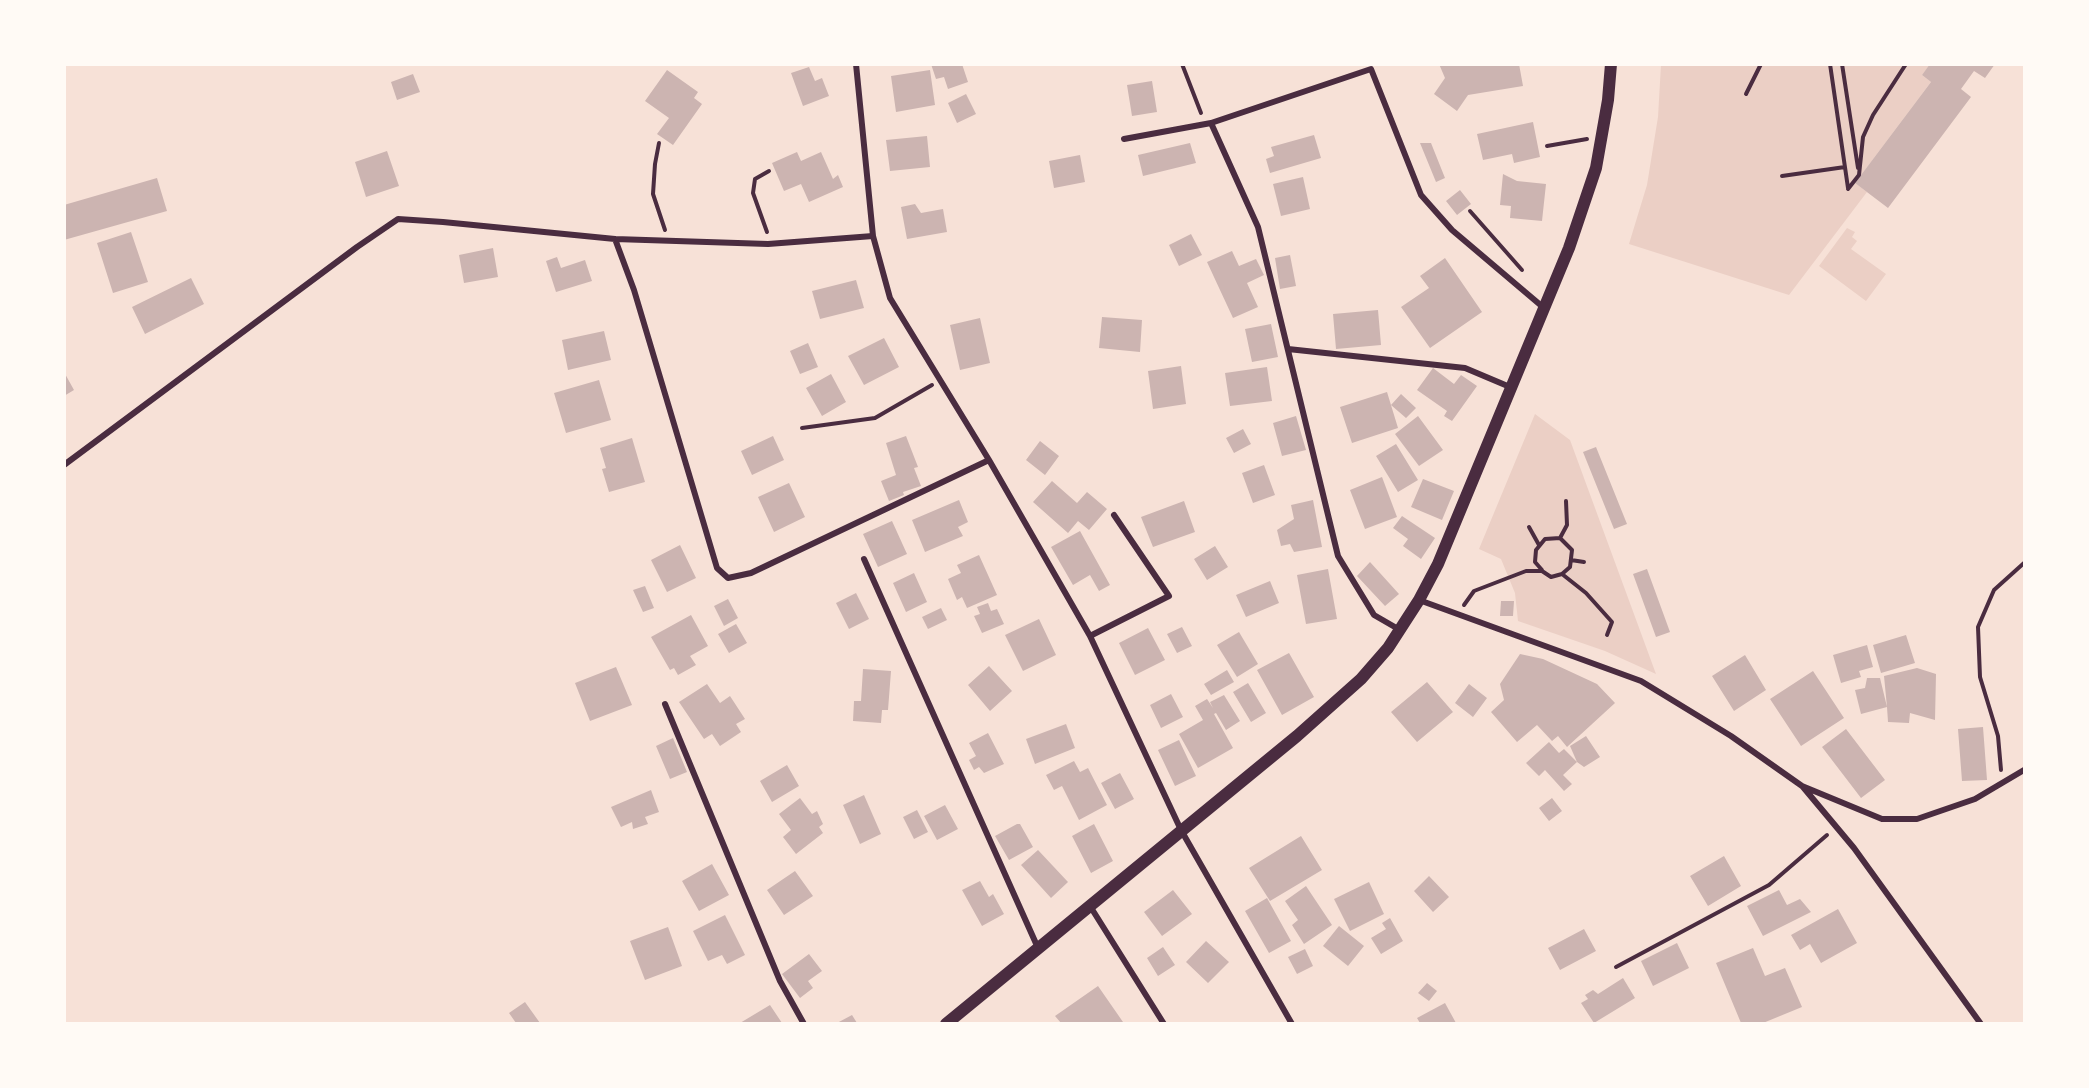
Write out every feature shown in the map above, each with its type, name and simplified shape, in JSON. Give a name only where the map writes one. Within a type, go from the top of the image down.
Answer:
[{"type":"main road","points":[[946,1023],[1298,736],[1361,679],[1389,648],[1438,564],[1587,198],[1603,137],[1611,64]]},
{"type":"street","points":[[856,64],[873,236],[890,298],[989,460],[1090,636],[1182,830],[1292,1023]]},
{"type":"street","points":[[1124,139],[1218,121],[1370,67],[1421,195],[1452,230],[1544,308]]},
{"type":"street","points":[[1211,123],[1258,227],[1338,556],[1374,615],[1401,630]]},
{"type":"street","points":[[64,465],[398,219],[615,239],[670,241],[773,243],[873,236]]},
{"type":"street","points":[[615,239],[634,290],[717,568],[728,578],[752,573],[989,460]]},
{"type":"street","points":[[1288,349],[1465,369],[1510,387]]},
{"type":"street","points":[[1090,636],[1169,596],[1114,515]]},
{"type":"street","points":[[864,559],[1038,948]]},
{"type":"street","points":[[1419,600],[1641,681],[1731,736],[1803,786],[1882,819],[1917,819],[1975,799],[2025,770]]},
{"type":"street","points":[[665,704],[780,981],[804,1023]]},
{"type":"street","points":[[1803,786],[1854,848],[1981,1023]]},
{"type":"street","points":[[1090,906],[1164,1023]]},
{"type":"path","points":[[1182,64],[1200,113],[1218,121]]},
{"type":"path","points":[[1746,94],[1761,64]]},
{"type":"path","points":[[1830,64],[1848,189],[1859,174],[1863,137],[1873,115],[1906,64]]},
{"type":"path","points":[[1842,64],[1859,174]]},
{"type":"path","points":[[1548,146],[1603,137]]},
{"type":"path","points":[[659,143],[653,194],[670,241]]},
{"type":"path","points":[[1782,176],[1845,167]]},
{"type":"path","points":[[769,171],[755,179],[753,193],[762,222],[773,243]]},
{"type":"path","points":[[1470,211],[1525,274]]},
{"type":"path","points":[[802,428],[875,418],[940,380]]},
{"type":"path","points":[[1560,538],[1567,525],[1566,501]]},
{"type":"path","points":[[1529,527],[1539,545]]},
{"type":"path","points":[[1560,538],[1572,550],[1570,567],[1562,574],[1551,577],[1542,571],[1535,562],[1539,545],[1545,539],[1560,538]]},
{"type":"path","points":[[1571,560],[1584,562]]},
{"type":"path","points":[[2002,783],[1998,736],[1980,677],[1978,627],[1994,590],[2025,562]]},
{"type":"path","points":[[1456,615],[1474,591],[1526,571],[1542,571]]},
{"type":"path","points":[[1562,574],[1586,593],[1612,622],[1607,635]]},
{"type":"path","points":[[1616,967],[1769,885],[1824,840],[1834,825]]},
{"type":"shaded area","points":[[1661,65],[1930,65],[1922,75],[1931,82],[1855,183],[1867,192],[1789,295],[1629,244],[1647,185],[1658,117]]},
{"type":"shaded area","points":[[1847,228],[1855,232],[1852,237],[1857,241],[1851,249],[1886,274],[1866,301],[1819,266]]},
{"type":"shaded area","points":[[1535,414],[1570,440],[1656,674],[1605,651],[1518,621],[1515,593],[1501,559],[1479,549]]},
{"type":"building","points":[[931,64],[962,64],[968,82],[948,89],[944,77],[936,79]]},
{"type":"building","points":[[1439,64],[1519,64],[1523,86],[1468,95],[1457,111],[1434,94],[1445,78]]},
{"type":"building","points":[[1930,64],[1995,64],[1985,78],[1974,71],[1961,89],[1971,97],[1888,208],[1855,183],[1931,82],[1922,75]]},
{"type":"building","points":[[809,67],[815,81],[822,78],[829,96],[803,106],[791,73]]},
{"type":"building","points":[[667,70],[698,92],[694,98],[702,104],[673,145],[657,134],[669,118],[645,101]]},
{"type":"building","points":[[930,70],[935,105],[896,112],[891,76]]},
{"type":"building","points":[[413,74],[420,92],[397,100],[391,82]]},
{"type":"building","points":[[1152,81],[1157,112],[1132,116],[1127,85]]},
{"type":"building","points":[[966,94],[976,114],[957,123],[948,103]]},
{"type":"building","points":[[1533,122],[1540,157],[1514,163],[1512,154],[1483,160],[1477,134]]},
{"type":"building","points":[[1314,135],[1321,158],[1270,173],[1266,159],[1274,156],[1271,147]]},
{"type":"building","points":[[927,136],[930,167],[890,171],[886,140]]},
{"type":"building","points":[[1190,143],[1196,163],[1143,176],[1138,155]]},
{"type":"building","points":[[1420,143],[1431,143],[1445,178],[1436,182]]},
{"type":"building","points":[[387,151],[399,186],[366,197],[355,162]]},
{"type":"building","points":[[797,152],[801,161],[821,152],[833,179],[838,175],[843,187],[809,202],[801,184],[784,191],[772,163]]},
{"type":"building","points":[[1080,155],[1085,182],[1054,188],[1049,161]]},
{"type":"building","points":[[1503,174],[1517,181],[1546,184],[1542,221],[1510,218],[1511,206],[1500,205]]},
{"type":"building","points":[[1303,177],[1310,209],[1281,216],[1273,184]]},
{"type":"building","points":[[157,178],[167,211],[64,240],[64,205]]},
{"type":"building","points":[[1460,190],[1471,204],[1457,215],[1446,201]]},
{"type":"building","points":[[915,204],[921,213],[943,209],[947,232],[907,239],[901,207]]},
{"type":"building","points":[[131,232],[148,282],[113,293],[97,243]]},
{"type":"building","points":[[1191,234],[1202,255],[1179,266],[1169,245]]},
{"type":"building","points":[[493,248],[498,277],[464,283],[459,255]]},
{"type":"building","points":[[1232,251],[1239,266],[1256,259],[1264,275],[1247,283],[1258,307],[1233,318],[1207,262]]},
{"type":"building","points":[[1290,255],[1296,286],[1280,289],[1275,258]]},
{"type":"building","points":[[557,257],[561,268],[585,260],[592,281],[556,292],[546,261]]},
{"type":"building","points":[[1445,258],[1482,312],[1430,348],[1401,307],[1429,288],[1420,276]]},
{"type":"building","points":[[191,278],[204,304],[145,334],[132,307]]},
{"type":"building","points":[[856,280],[864,308],[820,319],[812,291]]},
{"type":"building","points":[[1378,310],[1381,345],[1336,349],[1333,314]]},
{"type":"building","points":[[1102,317],[1142,320],[1140,352],[1099,348]]},
{"type":"building","points":[[980,318],[990,363],[960,370],[950,325]]},
{"type":"building","points":[[1271,324],[1278,357],[1252,362],[1245,329]]},
{"type":"building","points":[[604,331],[611,360],[568,370],[562,340]]},
{"type":"building","points":[[884,338],[899,367],[864,385],[848,356]]},
{"type":"building","points":[[808,343],[818,367],[800,374],[790,351]]},
{"type":"building","points":[[1181,366],[1186,404],[1153,409],[1148,371]]},
{"type":"building","points":[[1267,367],[1272,401],[1230,406],[1225,373]]},
{"type":"building","points":[[1433,368],[1454,384],[1461,375],[1477,386],[1452,421],[1444,416],[1447,411],[1417,390]]},
{"type":"building","points":[[64,372],[74,390],[64,396]]},
{"type":"building","points":[[831,374],[846,402],[822,416],[806,388]]},
{"type":"building","points":[[599,380],[611,420],[566,433],[554,393]]},
{"type":"building","points":[[1387,392],[1398,428],[1352,443],[1340,407]]},
{"type":"building","points":[[1401,394],[1416,408],[1406,418],[1391,405]]},
{"type":"building","points":[[1296,416],[1306,450],[1282,456],[1273,423]]},
{"type":"building","points":[[1418,416],[1443,450],[1419,466],[1395,434]]},
{"type":"building","points":[[1243,429],[1251,444],[1234,453],[1226,438]]},
{"type":"building","points":[[773,436],[784,460],[752,475],[741,451]]},
{"type":"building","points":[[906,436],[918,467],[914,468],[921,486],[903,492],[904,495],[889,501],[881,481],[896,475],[886,443]]},
{"type":"building","points":[[632,438],[645,482],[609,492],[602,469],[606,468],[600,448]]},
{"type":"building","points":[[1040,441],[1059,456],[1045,475],[1026,460]]},
{"type":"building","points":[[1396,444],[1418,480],[1398,492],[1376,456]]},
{"type":"building","points":[[1596,447],[1627,524],[1614,529],[1583,452]]},
{"type":"building","points":[[1264,465],[1275,495],[1253,503],[1242,473]]},
{"type":"building","points":[[1382,477],[1397,517],[1365,529],[1350,490]]},
{"type":"building","points":[[1423,479],[1454,491],[1442,520],[1411,507]]},
{"type":"building","points":[[1052,481],[1077,503],[1087,492],[1107,509],[1089,530],[1078,521],[1068,533],[1033,502]]},
{"type":"building","points":[[789,483],[805,517],[774,532],[758,497]]},
{"type":"building","points":[[959,500],[968,522],[958,527],[963,536],[925,552],[912,520]]},
{"type":"building","points":[[1313,500],[1322,547],[1294,552],[1290,544],[1281,546],[1277,530],[1294,519],[1291,505]]},
{"type":"building","points":[[1184,501],[1195,532],[1153,547],[1141,517]]},
{"type":"building","points":[[1402,516],[1435,538],[1421,559],[1403,546],[1408,539],[1393,528]]},
{"type":"building","points":[[892,521],[907,554],[878,567],[863,534]]},
{"type":"building","points":[[1080,531],[1110,585],[1099,591],[1090,575],[1073,585],[1051,547]]},
{"type":"building","points":[[680,545],[696,578],[667,592],[651,560]]},
{"type":"building","points":[[1215,546],[1228,567],[1207,580],[1194,559]]},
{"type":"building","points":[[979,555],[997,595],[967,608],[962,597],[957,600],[948,579],[961,573],[957,565]]},
{"type":"building","points":[[1370,562],[1399,594],[1385,606],[1357,576]]},
{"type":"building","points":[[1328,569],[1337,619],[1306,624],[1297,575]]},
{"type":"building","points":[[1647,569],[1670,632],[1656,637],[1633,574]]},
{"type":"building","points":[[914,573],[927,602],[906,612],[893,583]]},
{"type":"building","points":[[1270,581],[1279,603],[1246,617],[1236,595]]},
{"type":"building","points":[[645,586],[654,608],[643,612],[633,590]]},
{"type":"building","points":[[856,593],[869,619],[849,629],[836,603]]},
{"type":"building","points":[[728,599],[738,618],[724,626],[714,606]]},
{"type":"building","points":[[1501,601],[1514,601],[1513,616],[1500,616]]},
{"type":"building","points":[[988,603],[991,611],[997,609],[1004,624],[982,633],[974,616],[980,614],[977,607]]},
{"type":"building","points":[[941,608],[947,620],[928,629],[922,617]]},
{"type":"building","points":[[691,615],[708,646],[690,656],[696,665],[678,675],[674,668],[670,670],[651,637]]},
{"type":"building","points":[[1039,619],[1056,655],[1023,671],[1005,635]]},
{"type":"building","points":[[736,624],[747,643],[729,653],[718,634]]},
{"type":"building","points":[[1182,627],[1192,646],[1177,653],[1167,634]]},
{"type":"building","points":[[1148,628],[1165,660],[1135,675],[1119,643]]},
{"type":"building","points":[[1239,632],[1258,664],[1237,677],[1217,645]]},
{"type":"building","points":[[1906,635],[1915,663],[1881,673],[1873,645]]},
{"type":"building","points":[[1867,645],[1873,667],[1859,671],[1861,677],[1841,683],[1833,655]]},
{"type":"building","points":[[1289,653],[1314,697],[1282,715],[1257,670]]},
{"type":"building","points":[[1520,654],[1543,659],[1597,684],[1615,703],[1567,747],[1558,736],[1552,741],[1537,725],[1517,742],[1491,712],[1504,700],[1500,684]]},
{"type":"building","points":[[1745,655],[1766,690],[1734,711],[1712,676]]},
{"type":"building","points":[[989,666],[1012,691],[990,711],[968,685]]},
{"type":"building","points":[[616,667],[632,705],[590,721],[575,683]]},
{"type":"building","points":[[1917,668],[1936,674],[1935,720],[1910,713],[1909,723],[1888,722],[1884,676]]},
{"type":"building","points":[[863,669],[891,671],[888,710],[882,710],[881,723],[853,721],[854,701],[861,701]]},
{"type":"building","points":[[1227,670],[1234,682],[1211,695],[1204,684]]},
{"type":"building","points":[[1813,671],[1844,718],[1801,746],[1770,699]]},
{"type":"building","points":[[1867,678],[1880,678],[1887,707],[1861,714],[1855,690],[1865,688]]},
{"type":"building","points":[[1427,682],[1453,712],[1417,742],[1391,712]]},
{"type":"building","points":[[1248,683],[1266,713],[1251,722],[1233,692]]},
{"type":"building","points":[[707,684],[720,703],[730,696],[745,719],[736,724],[741,732],[720,746],[712,734],[704,739],[679,702]]},
{"type":"building","points":[[1469,684],[1487,698],[1473,717],[1455,703]]},
{"type":"building","points":[[1171,694],[1183,717],[1161,728],[1150,705]]},
{"type":"building","points":[[1224,695],[1240,721],[1226,730],[1216,713],[1214,714],[1233,748],[1198,768],[1179,734],[1203,720],[1195,706],[1207,699],[1213,708],[1210,702]]},
{"type":"building","points":[[1066,724],[1075,748],[1035,764],[1026,739]]},
{"type":"building","points":[[1983,727],[1987,780],[1962,781],[1958,729]]},
{"type":"building","points":[[1846,729],[1885,780],[1861,798],[1822,747]]},
{"type":"building","points":[[988,733],[1004,764],[984,773],[979,767],[974,770],[969,760],[976,756],[969,743]]},
{"type":"building","points":[[1586,736],[1600,757],[1584,767],[1577,762],[1570,746]]},
{"type":"building","points":[[673,738],[687,772],[670,779],[656,746]]},
{"type":"building","points":[[1179,740],[1196,776],[1175,786],[1158,750]]},
{"type":"building","points":[[1549,742],[1559,753],[1564,749],[1577,762],[1563,775],[1572,784],[1564,791],[1545,770],[1539,776],[1526,763]]},
{"type":"building","points":[[1074,761],[1080,772],[1088,768],[1107,805],[1079,820],[1062,786],[1054,790],[1046,775]]},
{"type":"building","points":[[787,765],[799,786],[772,802],[760,781]]},
{"type":"building","points":[[1120,773],[1134,799],[1115,809],[1101,783]]},
{"type":"building","points":[[651,790],[659,812],[645,817],[648,824],[633,829],[632,822],[621,827],[611,807]]},
{"type":"building","points":[[864,795],[881,834],[860,844],[843,805]]},
{"type":"building","points":[[800,798],[812,814],[817,811],[823,824],[819,827],[823,833],[796,854],[783,837],[791,830],[779,814]]},
{"type":"building","points":[[1552,798],[1562,811],[1549,821],[1539,808]]},
{"type":"building","points":[[945,805],[958,829],[937,840],[924,816]]},
{"type":"building","points":[[917,810],[928,832],[914,839],[903,817]]},
{"type":"building","points":[[1020,824],[1033,847],[1009,860],[995,836]]},
{"type":"building","points":[[1094,824],[1113,861],[1091,873],[1072,836]]},
{"type":"building","points":[[1301,836],[1322,870],[1270,901],[1249,868]]},
{"type":"building","points":[[1038,850],[1068,882],[1051,898],[1021,865]]},
{"type":"building","points":[[1724,856],[1741,886],[1708,906],[1690,876]]},
{"type":"building","points":[[712,864],[729,895],[699,911],[682,881]]},
{"type":"building","points":[[795,871],[813,896],[784,915],[767,890]]},
{"type":"building","points":[[1429,876],[1449,897],[1433,912],[1414,891]]},
{"type":"building","points":[[980,881],[989,897],[993,894],[1004,914],[982,926],[962,890]]},
{"type":"building","points":[[1369,882],[1384,914],[1350,931],[1334,899]]},
{"type":"building","points":[[1306,886],[1332,925],[1304,944],[1292,925],[1298,920],[1285,901]]},
{"type":"building","points":[[1173,890],[1192,914],[1162,936],[1144,912]]},
{"type":"building","points":[[1779,890],[1787,905],[1800,899],[1811,912],[1763,936],[1747,906]]},
{"type":"building","points":[[1267,898],[1291,941],[1269,953],[1245,911]]},
{"type":"building","points":[[1838,909],[1857,943],[1821,963],[1810,944],[1800,950],[1791,935]]},
{"type":"building","points":[[725,915],[745,955],[727,964],[722,955],[708,961],[693,931]]},
{"type":"building","points":[[1390,918],[1403,941],[1381,954],[1371,938],[1386,929],[1382,923]]},
{"type":"building","points":[[1339,926],[1364,946],[1348,966],[1323,946]]},
{"type":"building","points":[[668,927],[682,966],[645,980],[630,941]]},
{"type":"building","points":[[1584,929],[1596,951],[1560,970],[1548,948]]},
{"type":"building","points":[[1206,941],[1229,962],[1208,983],[1186,962]]},
{"type":"building","points":[[1677,943],[1689,968],[1653,986],[1641,961]]},
{"type":"building","points":[[1163,947],[1175,965],[1158,976],[1147,958]]},
{"type":"building","points":[[1753,948],[1765,976],[1785,968],[1802,1007],[1763,1023],[1741,1023],[1716,963]]},
{"type":"building","points":[[1305,949],[1313,966],[1297,974],[1288,957]]},
{"type":"building","points":[[809,954],[822,971],[808,981],[813,988],[800,998],[782,974]]},
{"type":"building","points":[[1623,978],[1635,998],[1594,1023],[1581,1003],[1588,999],[1585,995],[1593,990],[1598,994]]},
{"type":"building","points":[[1427,983],[1437,991],[1429,1001],[1418,993]]},
{"type":"building","points":[[1098,986],[1123,1022],[1061,1023],[1055,1016]]},
{"type":"building","points":[[525,1002],[540,1023],[516,1023],[509,1013]]},
{"type":"building","points":[[1445,1003],[1456,1023],[1420,1023],[1417,1018]]},
{"type":"building","points":[[770,1005],[782,1023],[740,1023]]},
{"type":"building","points":[[852,1015],[857,1023],[837,1023]]}]
